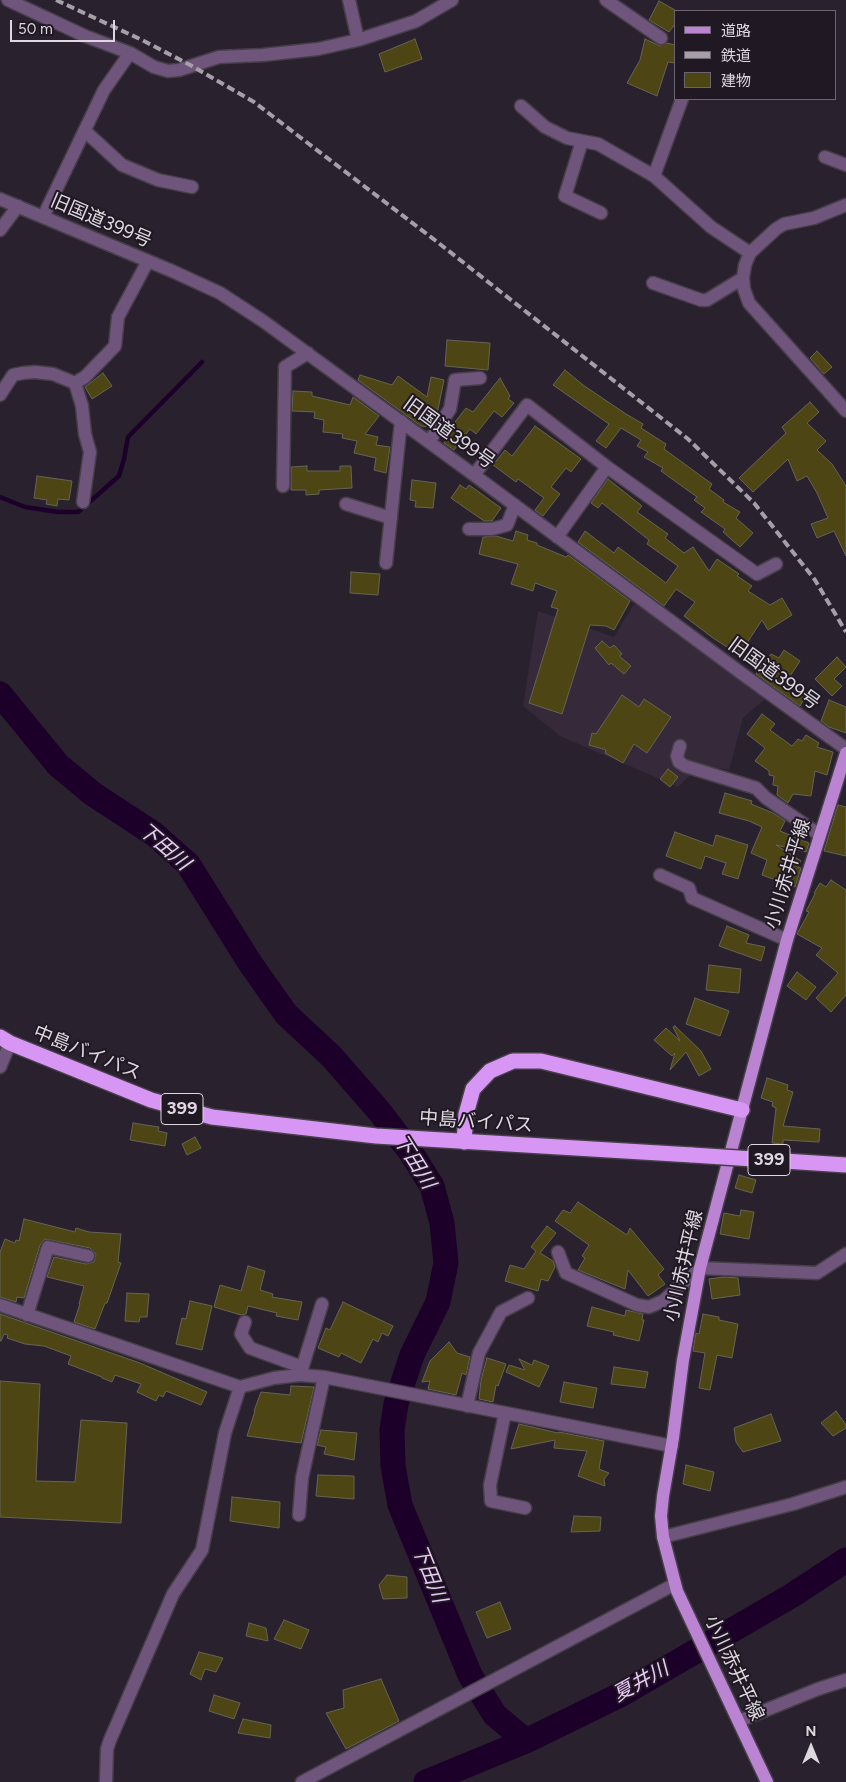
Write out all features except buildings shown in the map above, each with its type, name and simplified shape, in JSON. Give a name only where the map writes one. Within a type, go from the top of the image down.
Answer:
[{"type":"highway","name":"中島バイパス","points":[[5,1040],[151,1100],[212,1117],[376,1136],[846,1165]]},
{"type":"highway","points":[[464,1142],[466,1114],[473,1089],[490,1071],[513,1061],[542,1061],[742,1110]]},
{"type":"main road","name":"小川赤井平線","points":[[768,1782],[676,1587],[663,1538],[661,1516],[683,1360],[700,1268],[787,940],[846,753]]},
{"type":"street","points":[[8,0],[86,36],[130,53],[154,67],[168,71],[178,70],[219,57],[263,55],[318,49],[358,40],[416,21],[452,0]]},
{"type":"street","points":[[349,0],[358,40]]},
{"type":"street","points":[[606,0],[661,38]]},
{"type":"street","points":[[43,217],[104,90],[130,53]]},
{"type":"street","points":[[654,176],[682,100]]},
{"type":"street","points":[[521,106],[545,128],[567,138],[598,144],[654,176],[711,227],[750,254]]},
{"type":"street","points":[[84,131],[122,165],[158,180],[192,187]]},
{"type":"street","points":[[582,140],[565,196],[601,213]]},
{"type":"street","points":[[825,157],[846,165]]},
{"type":"street","name":"旧国道399号","points":[[0,199],[148,261],[220,294],[263,321],[474,474],[846,749]]},
{"type":"street","points":[[846,205],[814,218],[784,224],[750,254],[745,265],[743,278],[749,304],[846,412]]},
{"type":"street","points":[[0,230],[18,206]]},
{"type":"street","points":[[75,383],[85,377],[116,346],[118,317],[148,261]]},
{"type":"street","points":[[653,283],[701,300],[708,300],[743,278]]},
{"type":"street","points":[[283,486],[285,367],[308,353]]},
{"type":"street","points":[[0,395],[13,375],[23,373],[53,374],[75,383]]},
{"type":"street","points":[[429,442],[450,409],[455,380],[480,378]]},
{"type":"street","points":[[75,383],[82,406],[85,434],[90,452],[83,502]]},
{"type":"street","points":[[474,474],[527,405],[607,467],[757,574],[776,564]]},
{"type":"street","points":[[386,563],[400,421]]},
{"type":"street","points":[[558,537],[607,467]]},
{"type":"street","points":[[346,504],[391,518]]},
{"type":"street","points":[[469,529],[492,529],[507,525],[515,505]]},
{"type":"street","points":[[680,746],[677,756],[679,762],[685,766],[756,788],[766,798],[820,835]]},
{"type":"street","points":[[660,875],[689,888],[692,898],[787,940]]},
{"type":"street","points":[[0,1067],[5,1040]]},
{"type":"street","points":[[27,1315],[48,1247],[88,1256]]},
{"type":"street","points":[[558,1252],[566,1272],[638,1305],[649,1307],[663,1301],[700,1268],[818,1273],[846,1254]]},
{"type":"street","points":[[467,1406],[479,1353],[501,1312],[528,1298]]},
{"type":"street","points":[[301,1371],[322,1304]]},
{"type":"street","points":[[0,1305],[240,1387],[301,1371]]},
{"type":"street","points":[[245,1322],[241,1334],[250,1348],[301,1371],[416,1396],[672,1446]]},
{"type":"street","points":[[299,1515],[302,1478],[324,1377]]},
{"type":"street","points":[[106,1782],[107,1748],[110,1740],[173,1594],[202,1550],[225,1433],[240,1387]]},
{"type":"street","points":[[505,1413],[490,1485],[491,1501],[525,1508]]},
{"type":"street","points":[[663,1538],[793,1504],[846,1487]]},
{"type":"street","points":[[302,1782],[490,1681],[676,1587]]},
{"type":"street","points":[[739,1721],[818,1689],[846,1680]]},
{"type":"shaded area","points":[[634,604],[688,627],[775,690],[743,718],[729,770],[700,765],[678,787],[560,736],[523,706],[538,611],[614,637]]},
{"type":"waterway","points":[[0,497],[25,507],[58,512],[78,512],[119,476],[128,437],[202,362]]},
{"type":"waterway","name":"下田川","points":[[0,694],[58,765],[93,794],[154,834],[188,864],[250,963],[286,1014],[332,1057],[379,1111],[412,1154],[432,1186],[442,1223],[446,1263],[438,1302],[412,1355],[396,1404],[392,1430],[393,1466],[400,1505],[470,1675],[495,1715],[526,1741]]},
{"type":"waterway","name":"夏井川","points":[[426,1782],[526,1741],[622,1694],[791,1596],[846,1560]]},
{"type":"railway","points":[[56,0],[142,40],[254,102],[436,241],[688,439],[754,503],[815,580],[846,632]]}]
